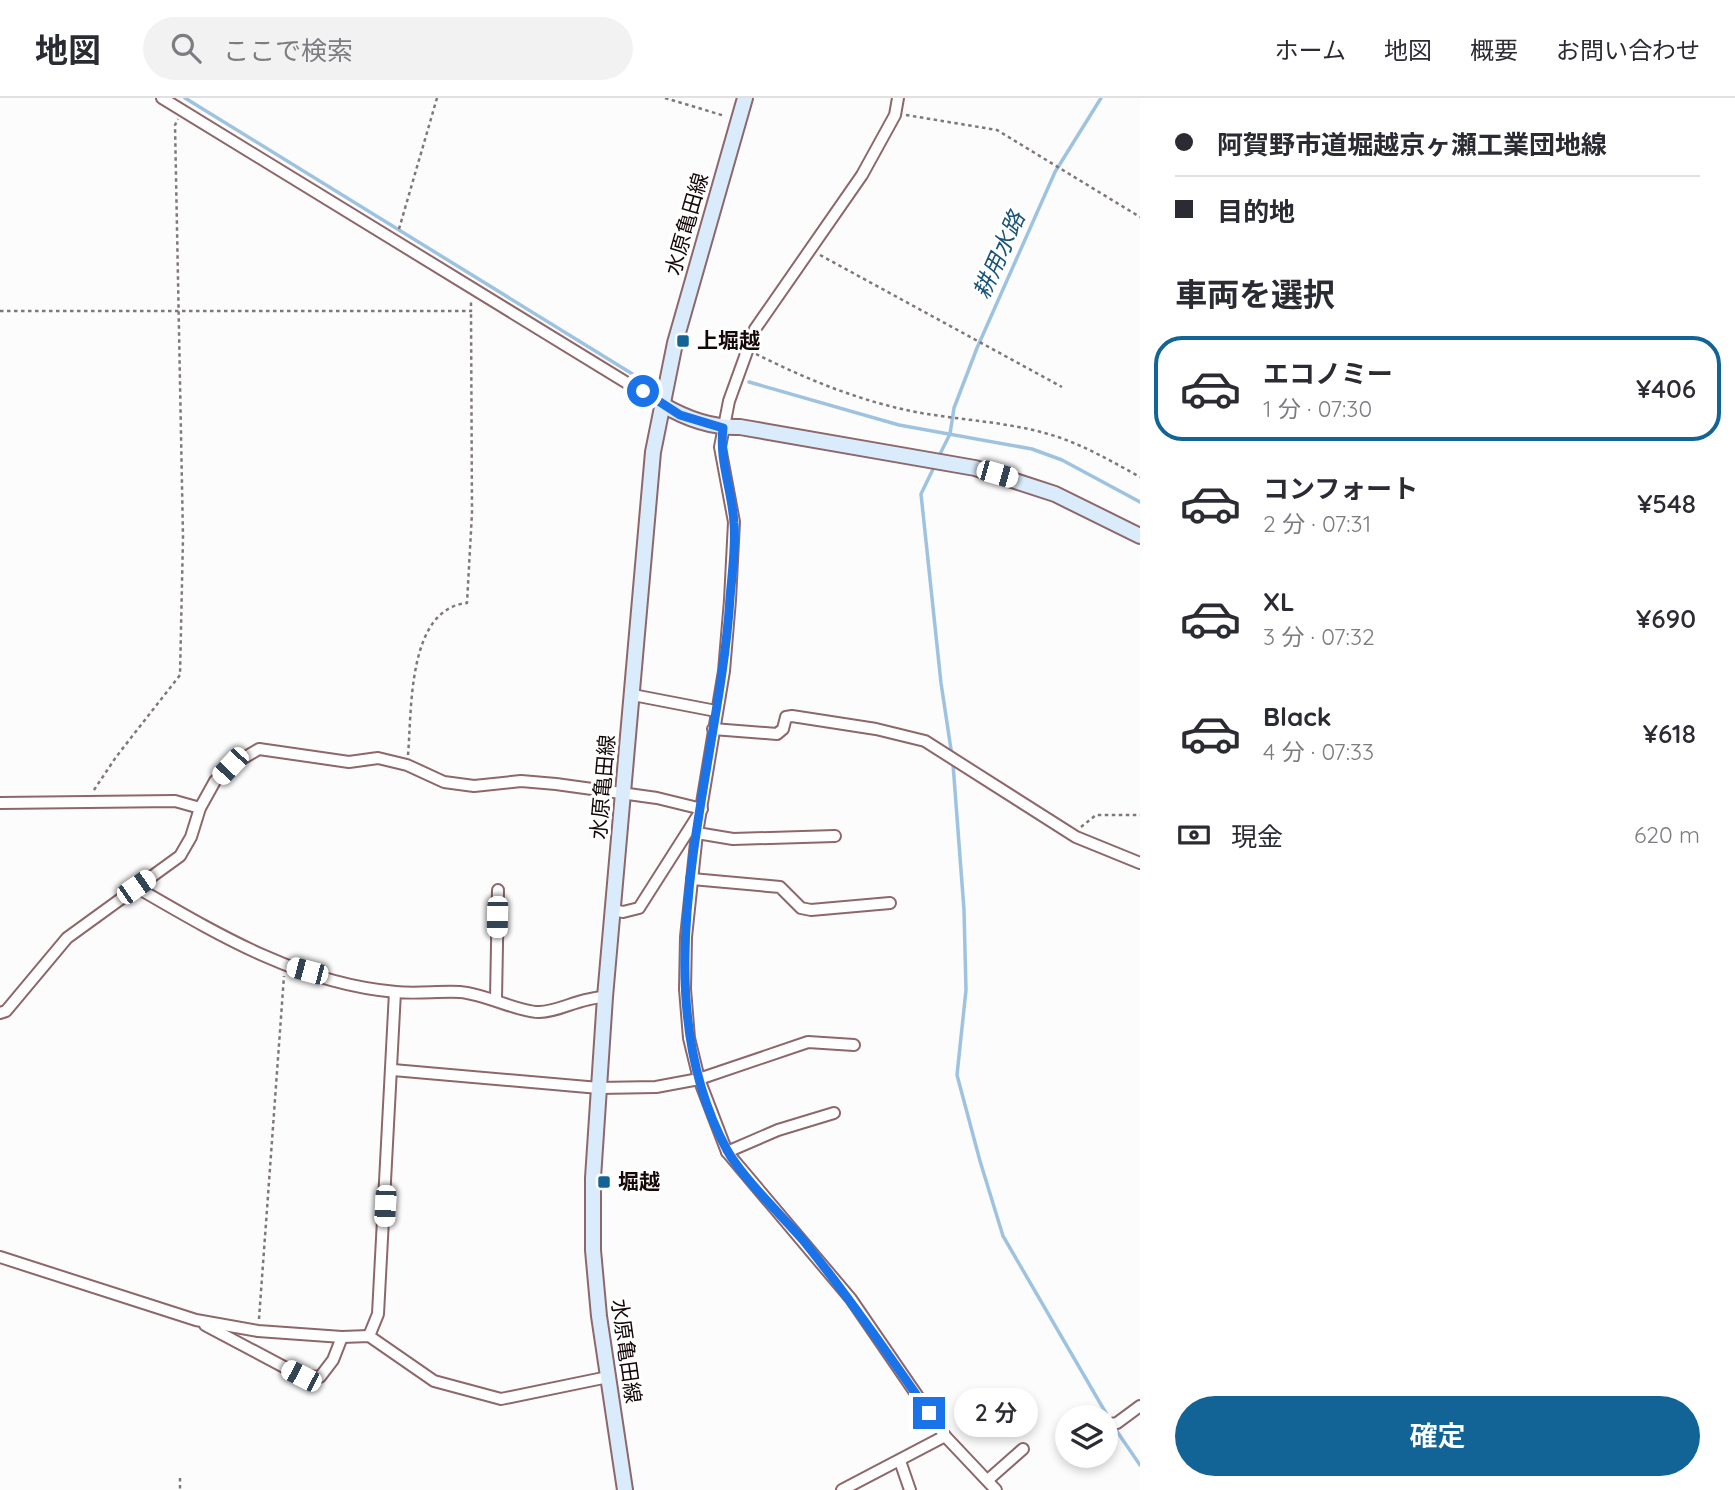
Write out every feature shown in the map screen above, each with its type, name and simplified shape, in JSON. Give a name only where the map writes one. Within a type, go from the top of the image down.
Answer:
[{"type":"main road","name":"水原亀田線","points":[[625,1490],[593,1250],[593,1178],[605,997],[653,452],[675,343],[745,98]]},
{"type":"main road","points":[[663,405],[680,415],[723,428],[740,427],[975,468],[1055,494],[1140,536]]},
{"type":"street","points":[[162,98],[663,405]]},
{"type":"street","points":[[898,98],[895,115],[862,175],[755,329],[723,428],[720,447],[734,522],[724,671],[697,833],[686,937],[685,989],[689,1038],[699,1079],[727,1152],[851,1299],[945,1436],[989,1479],[996,1490]]},
{"type":"street","points":[[633,695],[716,711]]},
{"type":"street","points":[[713,729],[777,734],[783,729],[786,717],[792,716],[876,729],[925,741],[1076,837],[1140,863]]},
{"type":"street","points":[[0,1013],[6,1011],[67,938],[180,856],[191,837],[200,808],[215,781],[230,766],[259,749],[349,762],[378,758],[407,765],[444,782],[474,786],[521,780],[623,793],[702,808]]},
{"type":"street","points":[[0,803],[175,801],[200,808]]},
{"type":"street","points":[[613,910],[623,912],[639,908],[702,808]]},
{"type":"street","points":[[697,833],[733,839],[835,836]]},
{"type":"street","points":[[692,879],[780,887],[801,908],[811,910],[890,903]]},
{"type":"street","points":[[136,887],[250,952],[285,966],[395,992],[461,992],[496,999],[538,1013],[589,997],[605,997]]},
{"type":"street","points":[[496,999],[498,890]]},
{"type":"street","points":[[369,1336],[378,1314],[393,1070],[395,992]]},
{"type":"street","points":[[393,1070],[599,1088],[656,1087],[699,1079],[808,1042],[854,1045]]},
{"type":"street","points":[[727,1152],[778,1130],[834,1114]]},
{"type":"street","points":[[0,1257],[196,1320],[258,1331],[342,1337],[369,1336],[435,1381],[501,1399],[608,1377]]},
{"type":"street","points":[[196,1320],[290,1370],[311,1378],[320,1377],[342,1337]]},
{"type":"street","points":[[1118,1422],[1140,1406]]},
{"type":"street","points":[[842,1490],[945,1436]]},
{"type":"street","points":[[989,1479],[1023,1449]]},
{"type":"street","points":[[900,1461],[910,1490]]},
{"type":"path","points":[[402,224],[437,98]]},
{"type":"path","points":[[665,98],[738,120]]},
{"type":"path","points":[[89,802],[116,757],[180,675],[183,537],[176,125],[183,110]]},
{"type":"path","points":[[895,115],[997,130],[1140,217]]},
{"type":"path","points":[[811,251],[1062,387]]},
{"type":"path","points":[[407,765],[418,656],[429,627],[439,613],[467,603],[472,513],[472,289]]},
{"type":"path","points":[[0,311],[471,311]]},
{"type":"path","points":[[747,350],[807,380],[867,400],[924,414],[1019,427],[1058,437],[1086,447],[1140,477]]},
{"type":"path","points":[[1076,837],[1081,827],[1096,815],[1140,815]]},
{"type":"path","points":[[258,1331],[285,966]]},
{"type":"path","points":[[180,1478],[180,1490]]},
{"type":"waterway","points":[[185,98],[652,386]]},
{"type":"waterway","name":"耕用水路","points":[[938,458],[950,434],[954,408],[977,348],[1055,172],[1101,98]]},
{"type":"waterway","name":"耕用水路","points":[[749,382],[899,425],[1032,449],[1062,460],[1140,502]]},
{"type":"waterway","points":[[935,465],[921,494],[941,683],[952,756]]},
{"type":"waterway","points":[[953,764],[964,910],[966,990],[957,1075],[1003,1236],[1114,1427],[1140,1465]]},
{"type":"place","name":"上堀越","points":[[683,341]]},
{"type":"place","name":"堀越","points":[[604,1182]]},
{"type":"route","points":[[643,391],[680,415],[723,428],[720,447],[734,522],[724,671],[697,833],[686,937],[685,989],[689,1038],[699,1079],[727,1152],[851,1299],[929,1413]]}]
